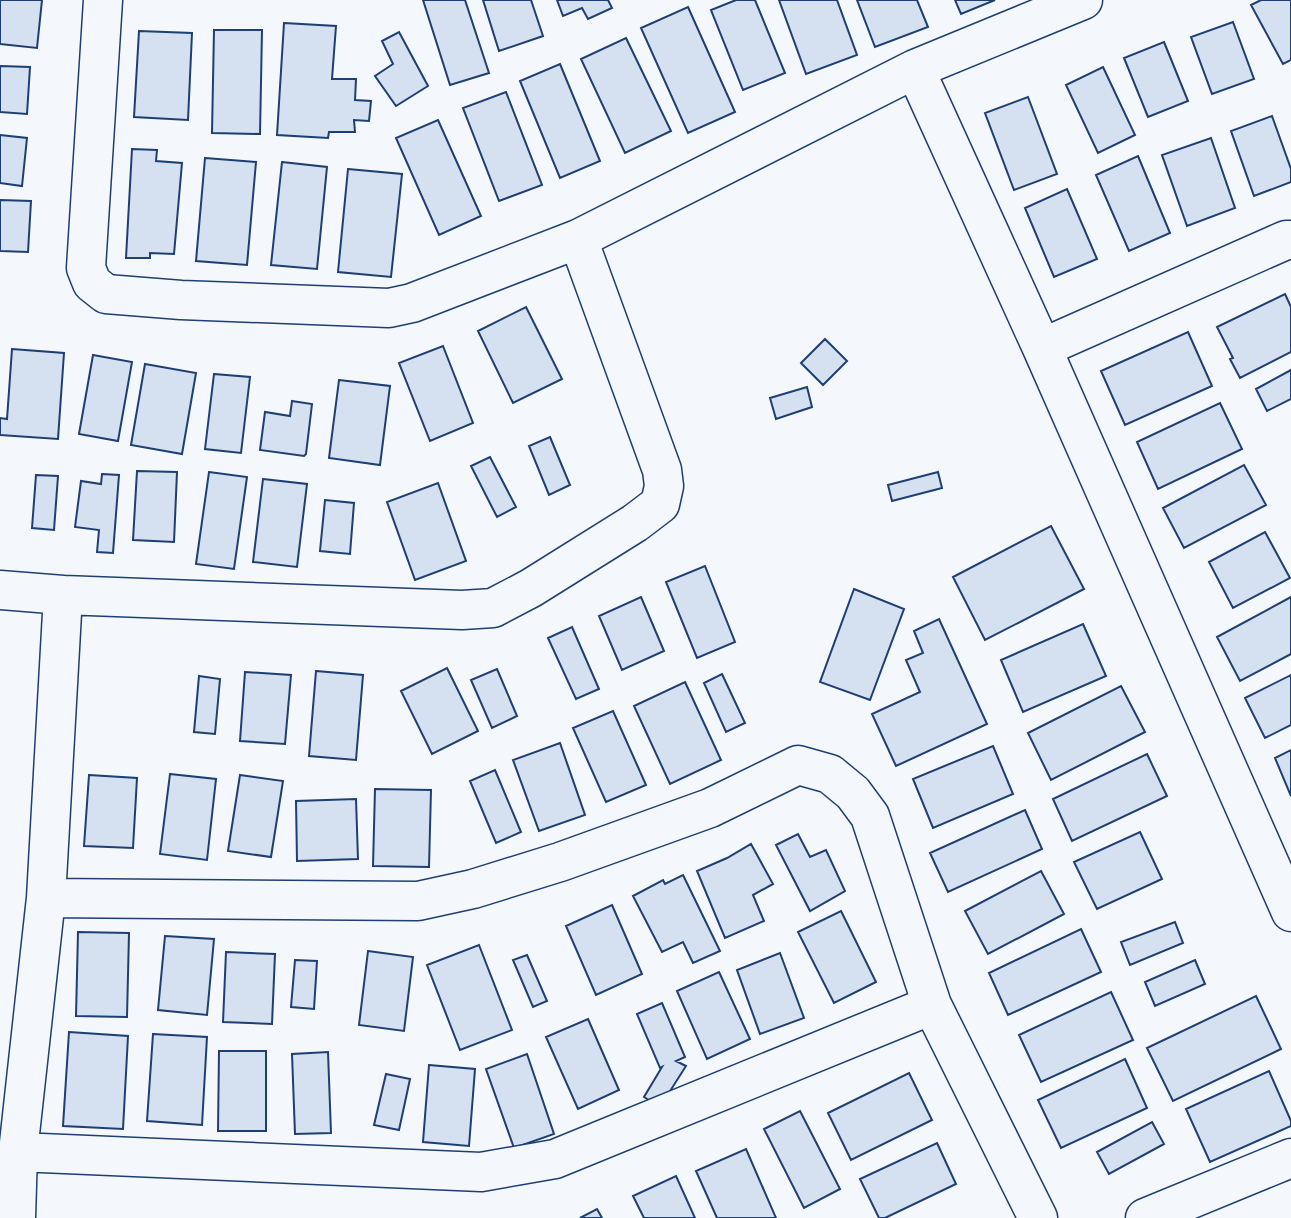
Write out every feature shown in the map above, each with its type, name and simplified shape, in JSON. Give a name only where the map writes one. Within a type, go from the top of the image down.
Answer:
[{"type":"street","points":[[103,0],[86,268],[92,284],[106,294],[181,300],[389,308],[412,303],[578,239],[915,69],[1083,0]]},
{"type":"street","points":[[915,69],[1042,348],[1291,912]]},
{"type":"street","points":[[0,590],[63,595],[462,610],[493,608],[531,588],[635,523],[660,504],[664,486],[662,470],[578,239]]},
{"type":"street","points":[[1042,348],[1291,240]]},
{"type":"street","points":[[16,1218],[18,1152],[46,898],[63,595]]},
{"type":"street","points":[[46,898],[418,901],[560,862],[710,808],[798,765],[830,774],[853,793],[870,816],[932,1005],[1038,1218]]},
{"type":"street","points":[[18,1152],[481,1172],[526,1165],[555,1159],[932,1005]]},
{"type":"street","points":[[1145,1218],[1291,1158]]},
{"type":"building","points":[[0,0],[42,0],[37,48],[0,44]]},
{"type":"building","points":[[423,0],[465,0],[489,73],[450,85]]},
{"type":"building","points":[[483,0],[531,0],[543,36],[499,51]]},
{"type":"building","points":[[557,0],[608,0],[612,8],[588,19],[582,8],[563,16]]},
{"type":"building","points":[[736,0],[755,0],[785,73],[743,90],[711,10]]},
{"type":"building","points":[[779,0],[837,0],[857,55],[806,74]]},
{"type":"building","points":[[857,0],[917,0],[928,27],[875,47]]},
{"type":"building","points":[[955,0],[995,0],[961,14]]},
{"type":"building","points":[[1261,0],[1291,0],[1291,60],[1283,64],[1251,5]]},
{"type":"building","points":[[688,7],[735,112],[688,133],[641,28]]},
{"type":"building","points":[[1233,22],[1254,79],[1212,94],[1191,37]]},
{"type":"building","points":[[284,23],[336,26],[332,79],[356,79],[355,100],[371,101],[369,121],[354,120],[355,132],[329,132],[328,138],[277,135]]},
{"type":"building","points":[[214,30],[262,30],[260,134],[212,133]]},
{"type":"building","points":[[139,31],[192,33],[188,120],[134,117]]},
{"type":"building","points":[[399,32],[428,86],[396,106],[375,76],[393,64],[382,41]]},
{"type":"building","points":[[626,38],[671,131],[625,153],[581,59]]},
{"type":"building","points":[[1164,42],[1188,101],[1148,117],[1124,58]]},
{"type":"building","points":[[560,64],[600,161],[560,178],[520,81]]},
{"type":"building","points":[[0,66],[30,67],[27,114],[0,112]]},
{"type":"building","points":[[1103,67],[1135,135],[1098,153],[1066,85]]},
{"type":"building","points":[[506,92],[542,185],[499,201],[463,108]]},
{"type":"building","points":[[1028,97],[1057,174],[1014,190],[985,113]]},
{"type":"building","points":[[1272,116],[1291,169],[1291,182],[1254,196],[1231,131]]},
{"type":"building","points":[[438,120],[481,216],[439,235],[396,138]]},
{"type":"building","points":[[0,135],[27,138],[22,186],[0,183]]},
{"type":"building","points":[[1211,138],[1235,208],[1187,226],[1162,155]]},
{"type":"building","points":[[132,149],[157,150],[156,161],[182,163],[174,254],[150,253],[150,258],[126,258]]},
{"type":"building","points":[[1138,156],[1170,233],[1129,251],[1096,175]]},
{"type":"building","points":[[205,158],[256,162],[247,265],[196,261]]},
{"type":"building","points":[[282,162],[327,167],[317,269],[271,265]]},
{"type":"building","points":[[348,169],[402,174],[391,277],[338,272]]},
{"type":"building","points":[[1067,189],[1097,259],[1054,277],[1025,208]]},
{"type":"building","points":[[0,200],[31,201],[28,252],[0,251]]},
{"type":"building","points":[[1285,294],[1291,307],[1291,352],[1240,378],[1217,327]]},
{"type":"building","points":[[526,307],[562,379],[513,403],[478,331]]},
{"type":"building","points":[[1188,332],[1212,386],[1125,425],[1101,371]]},
{"type":"building","points":[[825,339],[847,361],[823,385],[801,363]]},
{"type":"building","points":[[443,346],[473,423],[430,441],[399,363]]},
{"type":"building","points":[[12,349],[64,353],[58,439],[0,435],[0,418],[7,419]]},
{"type":"building","points":[[93,355],[132,362],[118,441],[79,434]]},
{"type":"building","points":[[145,364],[196,373],[182,454],[131,445]]},
{"type":"building","points":[[1291,370],[1291,399],[1267,411],[1256,389]]},
{"type":"building","points":[[214,374],[250,377],[241,453],[205,449]]},
{"type":"building","points":[[339,380],[390,386],[380,465],[329,458]]},
{"type":"building","points":[[807,387],[812,407],[776,419],[770,398]]},
{"type":"building","points":[[292,401],[312,404],[306,454],[304,456],[260,450],[265,412],[290,416]]},
{"type":"building","points":[[1220,403],[1242,449],[1158,489],[1137,442]]},
{"type":"building","points":[[550,437],[570,485],[549,495],[529,446]]},
{"type":"building","points":[[490,457],[516,507],[497,517],[471,466]]},
{"type":"building","points":[[1244,465],[1266,505],[1184,548],[1163,508]]},
{"type":"building","points":[[137,471],[177,472],[174,542],[133,540]]},
{"type":"building","points":[[209,472],[247,477],[234,569],[196,564]]},
{"type":"building","points":[[938,472],[942,488],[892,501],[888,485]]},
{"type":"building","points":[[102,474],[119,475],[113,553],[97,552],[99,530],[75,527],[81,481],[101,484]]},
{"type":"building","points":[[36,475],[58,476],[54,530],[32,528]]},
{"type":"building","points":[[263,479],[307,484],[297,567],[253,562]]},
{"type":"building","points":[[438,483],[466,561],[415,580],[387,502]]},
{"type":"building","points":[[325,500],[354,503],[350,554],[320,551]]},
{"type":"building","points":[[1051,526],[1084,589],[985,640],[953,577]]},
{"type":"building","points":[[1265,532],[1290,578],[1233,608],[1209,562]]},
{"type":"building","points":[[705,566],[735,642],[697,658],[666,582]]},
{"type":"building","points":[[854,589],[904,609],[870,700],[820,682]]},
{"type":"building","points":[[641,597],[664,651],[622,670],[599,616]]},
{"type":"building","points":[[1291,597],[1291,654],[1240,681],[1217,637]]},
{"type":"building","points":[[939,619],[987,724],[896,766],[872,714],[920,692],[906,660],[923,653],[914,631]]},
{"type":"building","points":[[1083,624],[1106,676],[1023,712],[1001,660]]},
{"type":"building","points":[[572,627],[599,689],[576,699],[548,638]]},
{"type":"building","points":[[447,668],[478,731],[432,754],[401,691]]},
{"type":"building","points":[[497,669],[517,716],[492,728],[471,680]]},
{"type":"building","points":[[316,671],[363,675],[356,760],[309,756]]},
{"type":"building","points":[[245,672],[291,675],[285,744],[240,741]]},
{"type":"building","points":[[722,674],[745,723],[726,732],[704,683]]},
{"type":"building","points":[[1291,675],[1291,725],[1265,738],[1245,698]]},
{"type":"building","points":[[199,676],[220,679],[215,734],[194,732]]},
{"type":"building","points":[[685,682],[721,760],[670,784],[634,706]]},
{"type":"building","points":[[1121,686],[1145,732],[1051,780],[1028,733]]},
{"type":"building","points":[[613,711],[646,785],[606,802],[573,728]]},
{"type":"building","points":[[560,743],[585,815],[539,831],[513,760]]},
{"type":"building","points":[[993,746],[1013,794],[933,828],[913,779]]},
{"type":"building","points":[[1291,750],[1291,796],[1275,758]]},
{"type":"building","points":[[1147,754],[1167,796],[1072,841],[1053,799]]},
{"type":"building","points":[[495,770],[521,832],[496,843],[470,781]]},
{"type":"building","points":[[170,774],[216,779],[207,860],[160,854]]},
{"type":"building","points":[[89,775],[137,778],[133,848],[84,846]]},
{"type":"building","points":[[240,775],[283,781],[271,857],[228,851]]},
{"type":"building","points":[[375,789],[431,790],[429,867],[373,866]]},
{"type":"building","points":[[356,799],[358,859],[297,861],[296,801]]},
{"type":"building","points":[[1025,810],[1042,849],[948,892],[930,853]]},
{"type":"building","points":[[1140,832],[1162,879],[1097,909],[1074,862]]},
{"type":"building","points":[[798,834],[810,857],[826,850],[845,891],[810,911],[776,845]]},
{"type":"building","points":[[751,844],[773,884],[753,895],[764,921],[725,938],[697,871]]},
{"type":"building","points":[[1041,871],[1064,914],[988,954],[965,911]]},
{"type":"building","points":[[683,875],[720,951],[693,963],[683,942],[662,952],[633,896],[663,880],[665,884]]},
{"type":"building","points":[[612,905],[642,974],[596,995],[566,926]]},
{"type":"building","points":[[841,911],[876,982],[834,1003],[798,932]]},
{"type":"building","points":[[1175,922],[1183,943],[1130,965],[1121,942]]},
{"type":"building","points":[[1081,929],[1101,972],[1008,1015],[989,973]]},
{"type":"building","points":[[78,932],[129,933],[127,1017],[76,1016]]},
{"type":"building","points":[[165,936],[214,939],[207,1015],[158,1010]]},
{"type":"building","points":[[479,945],[512,1030],[460,1050],[427,965]]},
{"type":"building","points":[[368,951],[413,957],[404,1031],[359,1025]]},
{"type":"building","points":[[226,952],[275,954],[272,1024],[223,1022]]},
{"type":"building","points":[[780,953],[804,1018],[760,1034],[737,970]]},
{"type":"building","points":[[527,955],[547,1001],[533,1007],[513,960]]},
{"type":"building","points":[[295,960],[317,961],[314,1009],[291,1007]]},
{"type":"building","points":[[1195,960],[1205,984],[1155,1006],[1145,982]]},
{"type":"building","points":[[719,972],[750,1039],[707,1059],[677,991]]},
{"type":"building","points":[[1111,992],[1133,1040],[1041,1082],[1019,1035]]},
{"type":"building","points":[[1256,996],[1281,1049],[1173,1101],[1147,1048]]},
{"type":"building","points":[[662,1003],[685,1057],[676,1061],[686,1066],[660,1107],[644,1097],[662,1067],[660,1068],[637,1014]]},
{"type":"building","points":[[588,1019],[619,1090],[578,1109],[546,1037]]},
{"type":"building","points":[[69,1032],[128,1036],[123,1129],[63,1126]]},
{"type":"building","points":[[153,1034],[207,1037],[202,1125],[147,1121]]},
{"type":"building","points":[[219,1051],[266,1051],[266,1131],[218,1131]]},
{"type":"building","points":[[328,1052],[331,1133],[295,1134],[292,1054]]},
{"type":"building","points":[[527,1054],[554,1134],[514,1148],[486,1069]]},
{"type":"building","points":[[1125,1059],[1147,1108],[1061,1148],[1038,1100]]},
{"type":"building","points":[[429,1065],[475,1069],[469,1146],[423,1142]]},
{"type":"building","points":[[1269,1071],[1291,1126],[1210,1162],[1186,1109]]},
{"type":"building","points":[[909,1073],[932,1120],[851,1160],[828,1113]]},
{"type":"building","points":[[386,1074],[410,1079],[399,1130],[374,1125]]},
{"type":"building","points":[[800,1111],[840,1189],[804,1208],[764,1129]]},
{"type":"building","points":[[1152,1122],[1164,1144],[1109,1174],[1097,1152]]},
{"type":"building","points":[[937,1143],[956,1184],[885,1218],[879,1218],[860,1179]]},
{"type":"building","points":[[746,1149],[776,1218],[717,1218],[696,1171]]},
{"type":"building","points":[[676,1176],[695,1218],[644,1218],[633,1196]]},
{"type":"building","points":[[597,1209],[602,1218],[580,1218]]}]
